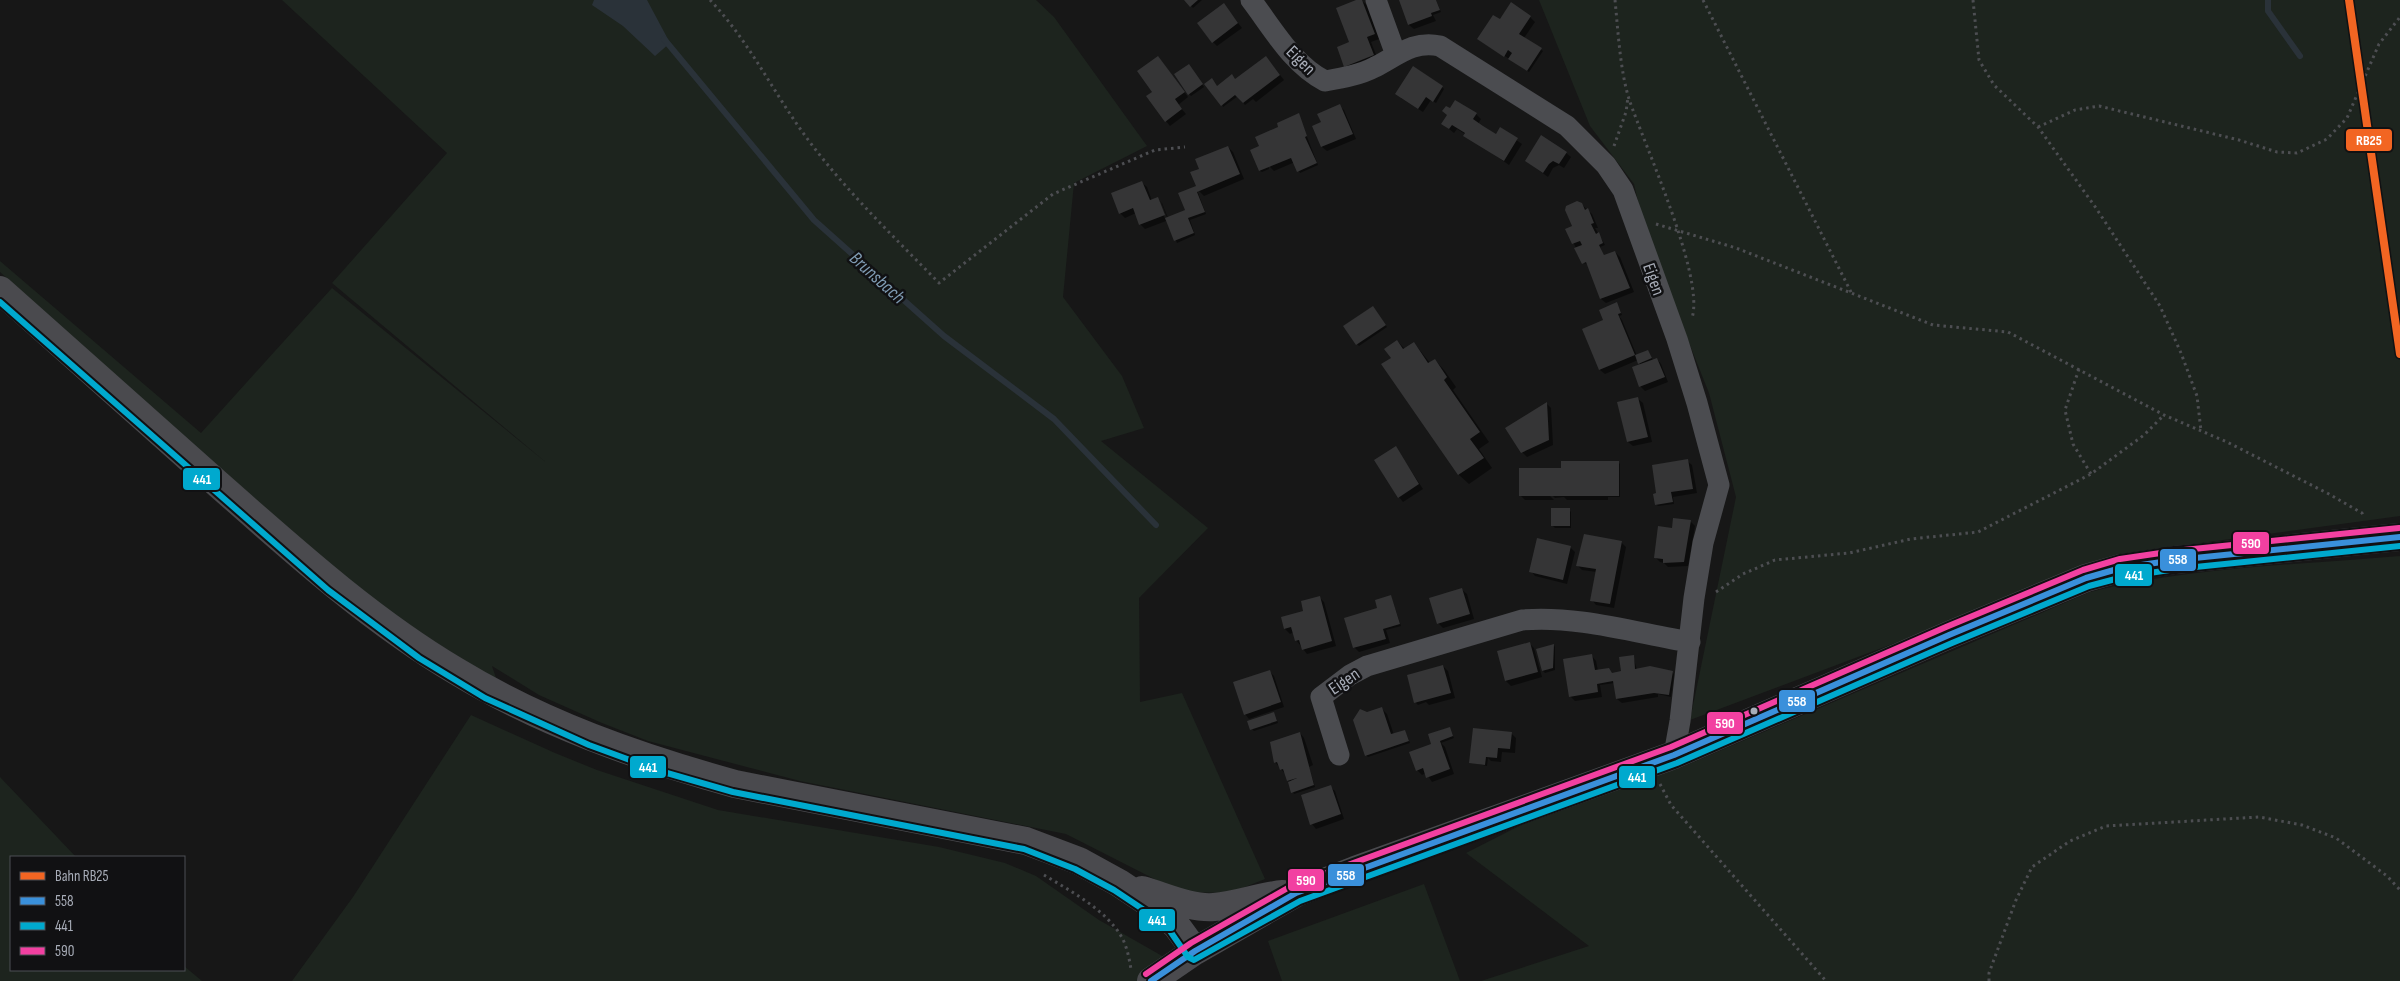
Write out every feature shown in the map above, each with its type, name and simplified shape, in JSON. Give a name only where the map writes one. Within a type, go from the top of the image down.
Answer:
[{"type":"street","name":"Eigen","points":[[1251,0],[1298,62],[1313,75],[1326,81],[1374,68],[1396,55],[1425,43],[1440,46],[1567,126],[1606,165],[1623,190],[1697,403],[1719,485],[1703,543],[1694,598],[1680,721],[1662,759]]},
{"type":"street","points":[[1376,0],[1396,55]]},
{"type":"street","points":[[0,290],[252,514],[335,585],[423,651],[495,693],[601,742],[647,758],[735,784],[1006,835],[1079,861],[1119,883],[1155,907],[1176,924],[1195,952]]},
{"type":"street","points":[[1141,976],[1195,952],[1296,893],[1662,759],[2086,578],[2121,568],[2174,560],[2400,537]]},
{"type":"street","name":"Eigen","points":[[1339,755],[1321,697],[1350,675],[1367,666],[1522,620],[1541,618],[1565,620],[1690,642]]},
{"type":"street","points":[[1119,883],[1189,904],[1212,907],[1261,896],[1296,893]]},
{"type":"path","points":[[710,0],[728,19],[805,137],[860,204],[939,283],[1053,194],[1155,150],[1185,147]]},
{"type":"path","points":[[1615,0],[1628,96],[1677,230],[1692,281],[1694,312],[1689,326]]},
{"type":"path","points":[[1703,0],[1852,294]]},
{"type":"path","points":[[1973,0],[1979,60],[1994,85],[2038,127],[2106,222],[2160,306],[2182,353],[2197,396],[2201,431]]},
{"type":"path","points":[[2038,127],[2074,110],[2099,106],[2239,140],[2277,152],[2297,153],[2327,139],[2347,118],[2379,44],[2400,17]]},
{"type":"path","points":[[1606,165],[1626,112],[1628,96]]},
{"type":"path","points":[[1634,220],[1677,230],[1736,248],[1933,325],[2008,332],[2164,415],[2201,431],[2350,505],[2362,513],[2369,540]]},
{"type":"path","points":[[2079,369],[2065,410],[2073,444],[2091,474]]},
{"type":"path","points":[[1694,598],[1719,591],[1743,574],[1775,560],[1849,553],[1911,539],[1978,532],[2091,474],[2144,435],[2164,415]]},
{"type":"path","points":[[1662,759],[1672,805],[1826,981]]},
{"type":"path","points":[[1989,981],[1989,973],[2016,900],[2032,867],[2070,841],[2106,826],[2260,817],[2302,825],[2336,838],[2387,876],[2400,890]]},
{"type":"path","points":[[1040,872],[1081,898],[1111,924],[1120,935],[1141,976]]},
{"type":"shaded area","points":[[282,0],[1036,0],[1054,17],[1147,146],[1074,183],[1063,297],[1122,376],[1144,428],[1101,441],[1208,528],[1139,598],[1140,702],[1182,693],[1265,879],[1230,893],[1180,892],[1066,834],[800,781],[648,741],[539,695],[492,666],[497,681],[367,599],[0,272],[0,261],[201,433],[332,288],[548,464],[332,283],[447,153]]},
{"type":"shaded area","points":[[594,0],[647,0],[670,43],[655,56],[623,26],[592,5]]},
{"type":"shaded area","points":[[1539,0],[2400,0],[2400,516],[2171,547],[1943,625],[1690,720],[1736,497],[1709,393],[1646,235],[1634,184],[1590,126]]},
{"type":"shaded area","points":[[2400,556],[2400,981],[1481,981],[1589,946],[1466,853],[1615,777],[1674,755],[1675,770],[2090,592],[2166,577],[2205,572]]},
{"type":"shaded area","points":[[471,715],[597,770],[718,810],[939,847],[1005,863],[1036,876],[1099,920],[1171,961],[1177,981],[292,981],[353,897]]},
{"type":"shaded area","points":[[0,777],[75,856],[10,856],[10,971],[185,971],[185,967],[202,981],[0,981]]},
{"type":"shaded area","points":[[1424,884],[1460,981],[1282,981],[1268,941]]},
{"type":"building","points":[[1184,0],[1198,0],[1190,7]]},
{"type":"building","points":[[1356,0],[1362,0],[1375,34],[1367,37],[1374,55],[1344,67],[1337,47],[1349,42],[1336,8]]},
{"type":"building","points":[[1399,0],[1436,0],[1440,10],[1431,13],[1432,16],[1408,25]]},
{"type":"building","points":[[1511,2],[1531,16],[1519,34],[1542,48],[1527,71],[1508,59],[1512,53],[1508,50],[1504,57],[1477,39],[1493,15],[1500,19]]},
{"type":"building","points":[[1224,3],[1238,23],[1212,43],[1197,23]]},
{"type":"building","points":[[1158,56],[1185,92],[1175,99],[1182,109],[1165,122],[1146,96],[1152,92],[1137,71]]},
{"type":"building","points":[[1266,56],[1280,75],[1243,103],[1235,95],[1221,106],[1204,84],[1212,78],[1217,86],[1232,74],[1235,79]]},
{"type":"building","points":[[1189,64],[1203,84],[1188,95],[1174,74]]},
{"type":"building","points":[[1413,66],[1443,86],[1433,102],[1426,97],[1418,109],[1395,94]]},
{"type":"building","points":[[1455,100],[1477,113],[1473,119],[1496,134],[1500,127],[1518,138],[1504,161],[1463,136],[1465,133],[1452,125],[1449,129],[1441,124],[1447,115],[1442,111],[1446,106],[1450,108]]},
{"type":"building","points":[[1340,104],[1353,134],[1321,147],[1312,126],[1321,122],[1317,114]]},
{"type":"building","points":[[1299,113],[1307,136],[1305,137],[1317,163],[1297,172],[1291,158],[1259,171],[1250,150],[1259,146],[1255,137],[1278,127],[1277,123]]},
{"type":"building","points":[[1541,135],[1567,152],[1559,164],[1553,161],[1543,173],[1525,161]]},
{"type":"building","points":[[1228,146],[1240,174],[1197,192],[1205,212],[1188,218],[1194,233],[1174,241],[1165,218],[1185,210],[1178,193],[1196,186],[1190,172],[1199,169],[1195,159]]},
{"type":"building","points":[[1142,181],[1150,200],[1158,197],[1165,215],[1139,225],[1133,208],[1119,214],[1111,193]]},
{"type":"building","points":[[1577,201],[1582,203],[1585,210],[1588,208],[1594,223],[1591,224],[1596,234],[1599,232],[1603,243],[1599,245],[1604,255],[1615,251],[1630,288],[1600,299],[1586,262],[1582,264],[1574,248],[1582,245],[1580,241],[1572,244],[1565,229],[1572,226],[1565,210],[1566,206]]},
{"type":"building","points":[[1617,302],[1621,313],[1618,314],[1635,355],[1599,370],[1582,329],[1603,320],[1599,310]]},
{"type":"building","points":[[1373,306],[1386,325],[1356,345],[1343,326]]},
{"type":"building","points":[[1397,340],[1403,349],[1414,342],[1428,363],[1435,359],[1447,377],[1444,380],[1480,432],[1470,439],[1484,458],[1458,475],[1381,364],[1391,358],[1384,349]]},
{"type":"building","points":[[1648,350],[1652,358],[1638,364],[1635,355]]},
{"type":"building","points":[[1657,358],[1665,377],[1639,387],[1632,367]]},
{"type":"building","points":[[1638,397],[1648,437],[1627,442],[1617,402]]},
{"type":"building","points":[[1547,402],[1549,440],[1521,453],[1505,428]]},
{"type":"building","points":[[1396,446],[1419,484],[1398,498],[1374,460]]},
{"type":"building","points":[[1688,459],[1693,489],[1671,492],[1673,502],[1655,505],[1653,494],[1656,493],[1652,465]]},
{"type":"building","points":[[1561,461],[1619,461],[1619,496],[1519,496],[1519,468],[1561,468]]},
{"type":"building","points":[[1551,508],[1570,508],[1570,526],[1551,526]]},
{"type":"building","points":[[1673,518],[1691,520],[1684,562],[1663,563],[1663,559],[1654,558],[1658,526],[1672,528]]},
{"type":"building","points":[[1584,534],[1622,541],[1610,604],[1590,601],[1596,569],[1576,566]]},
{"type":"building","points":[[1537,538],[1571,546],[1563,580],[1529,572]]},
{"type":"building","points":[[1462,588],[1470,614],[1437,624],[1429,598]]},
{"type":"building","points":[[1391,595],[1400,624],[1383,629],[1386,639],[1353,648],[1344,618],[1377,608],[1375,600]]},
{"type":"building","points":[[1320,596],[1332,641],[1302,650],[1299,640],[1295,641],[1291,627],[1284,629],[1281,617],[1303,611],[1301,601]]},
{"type":"building","points":[[1530,642],[1538,672],[1505,681],[1497,651]]},
{"type":"building","points":[[1554,644],[1553,668],[1542,671],[1536,649]]},
{"type":"building","points":[[1592,654],[1595,670],[1609,668],[1612,673],[1621,671],[1619,657],[1634,655],[1635,669],[1650,666],[1673,671],[1669,695],[1654,693],[1616,699],[1613,681],[1597,684],[1598,692],[1569,697],[1563,659]]},
{"type":"building","points":[[1443,665],[1451,693],[1414,703],[1407,675]]},
{"type":"building","points":[[1270,670],[1281,702],[1244,715],[1233,682]]},
{"type":"building","points":[[1382,707],[1391,734],[1405,730],[1409,741],[1365,756],[1353,720],[1360,709],[1367,712]]},
{"type":"building","points":[[1274,712],[1277,721],[1250,730],[1247,721]]},
{"type":"building","points":[[1450,727],[1453,736],[1440,741],[1450,769],[1426,778],[1423,768],[1416,771],[1409,752],[1431,744],[1428,734]]},
{"type":"building","points":[[1473,728],[1512,732],[1510,749],[1498,748],[1497,758],[1486,757],[1485,765],[1469,763]]},
{"type":"building","points":[[1300,732],[1314,785],[1291,793],[1288,782],[1297,778],[1287,781],[1283,769],[1280,770],[1277,762],[1274,763],[1270,742]]},
{"type":"building","points":[[1331,785],[1341,814],[1310,825],[1301,795]]},
{"type":"waterway","points":[[2268,0],[2268,11],[2300,56]]},
{"type":"waterway","name":"Brunsbach","points":[[664,39],[814,220],[944,336],[1054,419],[1156,525]]},
{"type":"rail line","name":"RB25","points":[[2349,0],[2400,354]]},
{"type":"transit line","name":"441","points":[[0,302],[328,590],[419,658],[485,698],[589,745],[660,771],[733,792],[1024,849],[1075,869],[1114,890],[1150,914],[1170,931],[1188,957],[1194,960],[1300,901],[1677,763],[1952,643],[2089,586],[2123,577],[2176,569],[2400,546]]},
{"type":"transit line","name":"590","points":[[1146,974],[1191,943],[1293,885],[1671,747],[1946,627],[2083,570],[2120,559],[2174,551],[2399,528]]},
{"type":"transit line","name":"558","points":[[1151,981],[1195,951],[1296,893],[1674,755],[1949,635],[2086,578],[2121,568],[2175,560],[2400,537]]}]
